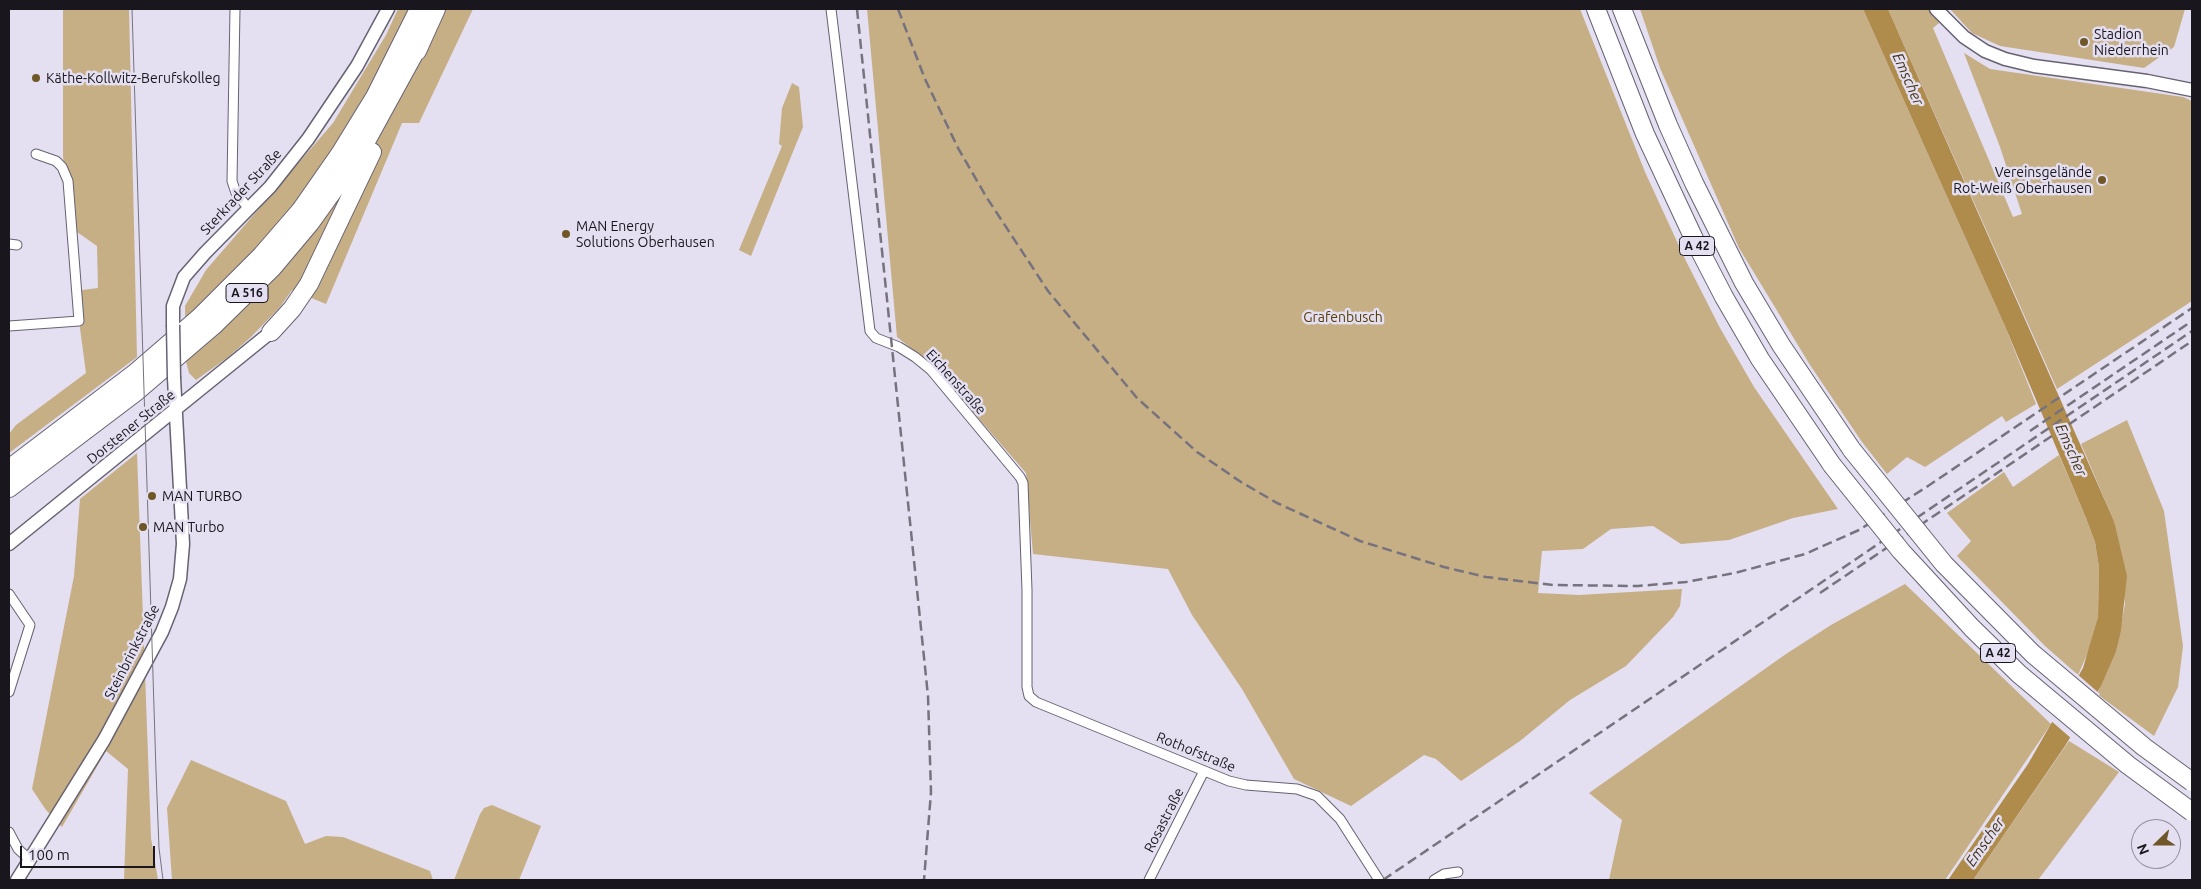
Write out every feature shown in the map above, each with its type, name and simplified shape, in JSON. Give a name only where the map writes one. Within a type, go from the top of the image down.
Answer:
[{"type":"highway","name":"A 516","points":[[9,469],[134,374],[200,317],[262,256],[301,210],[340,154],[375,96],[418,9]]},
{"type":"highway","name":"A 516","points":[[9,488],[137,391],[213,326],[273,268],[310,223],[358,156],[421,41],[436,9]]},
{"type":"highway","name":"A 42","points":[[1596,9],[1646,134],[1711,273],[1760,359],[1796,415],[1832,465],[1912,563],[2018,674],[2128,766],[2192,812]]},
{"type":"highway","name":"A 42","points":[[1622,9],[1676,141],[1744,282],[1781,345],[1852,450],[1944,564],[2033,654],[2144,747],[2192,782]]},
{"type":"highway","points":[[272,332],[292,310],[309,284],[384,129],[421,41]]},
{"type":"street","points":[[235,9],[232,181],[236,193],[248,209]]},
{"type":"street","name":"Sterkrader Straße","points":[[174,411],[174,306],[184,277],[289,164],[358,66],[388,9]]},
{"type":"street","name":"Eichenstraße","points":[[831,9],[870,331],[876,338],[907,352],[931,370],[1023,483],[1027,570],[1027,687],[1029,696]]},
{"type":"street","points":[[1936,9],[1964,37],[1985,51],[2004,60],[2034,66],[2147,81],[2192,90]]},
{"type":"street","points":[[9,326],[79,321],[68,181],[62,167],[56,161],[36,154]]},
{"type":"street","name":"Dorstener Straße","points":[[9,544],[272,332]]},
{"type":"street","name":"Steinbrinkstraße","points":[[17,880],[108,733],[162,632],[175,597],[180,579],[183,544],[174,411]]},
{"type":"street","points":[[9,594],[30,625],[9,692]]},
{"type":"street","name":"Rothofstraße","points":[[1029,696],[1036,702],[1240,784],[1297,789],[1317,796],[1334,811],[1379,880]]},
{"type":"street","name":"Rosastraße","points":[[1149,880],[1204,771]]},
{"type":"street","points":[[9,832],[18,849],[30,860]]},
{"type":"street","points":[[1434,880],[1444,874],[1458,872]]},
{"type":"green space","points":[[63,9],[129,9],[137,357],[9,453],[9,434],[16,425],[86,373],[75,291],[98,288],[97,246],[77,232],[67,215],[63,155]]},
{"type":"green space","points":[[398,9],[473,9],[419,123],[402,123],[326,304],[292,290],[280,307],[251,337],[227,358],[196,380],[189,373],[186,361],[185,306],[206,270],[333,123],[386,35]]},
{"type":"green space","name":"Grafenbusch","points":[[867,9],[1580,9],[1645,172],[1685,259],[1720,328],[1754,387],[1838,509],[1793,518],[1729,540],[1681,544],[1653,526],[1611,529],[1583,549],[1542,551],[1538,593],[1579,595],[1682,589],[1680,606],[1673,617],[1626,666],[1570,700],[1520,741],[1461,781],[1436,759],[1424,755],[1351,806],[1294,779],[1242,689],[1192,615],[1168,569],[1033,554],[1026,473],[933,366],[897,337]]},
{"type":"green space","points":[[1640,9],[1863,9],[2004,324],[2036,404],[2006,422],[2002,416],[1925,467],[1907,457],[1887,474],[1862,442],[1810,365],[1739,248],[1660,68]]},
{"type":"green space","name":"Vereinsgelände Rot-Weiß Oberhausen","points":[[1888,9],[1931,9],[1939,23],[1933,28],[2013,217],[2022,214],[2000,147],[1964,53],[1990,69],[2183,97],[2192,101],[2192,301],[2057,389]]},
{"type":"green space","name":"Stadion Niederrhein","points":[[1950,9],[2185,9],[2174,47],[2144,68],[2000,46],[1972,33]]},
{"type":"green space","points":[[792,83],[799,87],[803,127],[751,256],[739,250],[782,146],[779,144],[782,108]]},
{"type":"green space","points":[[2127,420],[2164,511],[2183,646],[2178,687],[2154,736],[2097,694],[2116,652],[2125,604],[2114,521],[2081,444]]},
{"type":"green space","points":[[137,453],[151,838],[158,880],[124,880],[128,769],[106,751],[62,827],[46,810],[32,789],[74,576],[80,499]]},
{"type":"green space","points":[[2059,455],[2095,542],[2099,567],[2098,617],[2089,650],[2078,675],[2045,646],[1957,556],[1971,541],[1947,513],[2004,472],[2013,487]]},
{"type":"green space","points":[[1905,584],[2051,724],[1945,880],[1609,880],[1622,820],[1589,793],[1786,654],[1831,625]]},
{"type":"green space","points":[[2069,741],[2119,772],[2038,880],[1973,880]]},
{"type":"green space","points":[[191,760],[286,801],[305,844],[326,836],[343,837],[430,871],[433,880],[172,880],[167,808]]},
{"type":"green space","points":[[492,805],[541,826],[519,880],[454,880],[480,814],[484,808]]},
{"type":"water","name":"Emscher","points":[[1863,9],[1888,9],[2114,521],[2127,576],[2121,630],[2116,652],[2101,686],[2065,746],[1973,880],[1948,880],[2028,764],[2083,668],[2098,617],[2099,567],[2095,542],[2086,518],[2004,324]]},
{"type":"pier","points":[[2076,673],[2100,694],[2072,739],[2050,720]]},
{"type":"tram line","points":[[132,9],[156,771],[159,848],[163,880]]},
{"type":"railway","points":[[857,9],[928,696],[931,792],[924,880]]},
{"type":"railway","points":[[898,9],[925,79],[958,148],[987,198],[1048,291],[1137,398],[1197,452],[1241,482],[1277,503],[1360,541],[1444,567],[1486,577],[1553,585],[1638,586],[1686,582],[1735,573],[1805,554],[1859,530],[1925,488],[2192,308]]},
{"type":"railway","points":[[2030,431],[2192,321]]},
{"type":"railway","points":[[1383,880],[2192,331]]},
{"type":"railway","points":[[1820,593],[2192,341]]},
{"type":"place","name":"Stadion Niederrhein","points":[[2084,42]]},
{"type":"place","name":"Käthe-Kollwitz-Berufskolleg","points":[[36,78]]},
{"type":"place","name":"Vereinsgelände Rot-Weiß Oberhausen","points":[[2102,180]]},
{"type":"place","name":"MAN Energy Solutions Oberhausen","points":[[566,234]]},
{"type":"place","name":"MAN TURBO","points":[[152,496]]},
{"type":"place","name":"MAN Turbo","points":[[143,527]]}]
